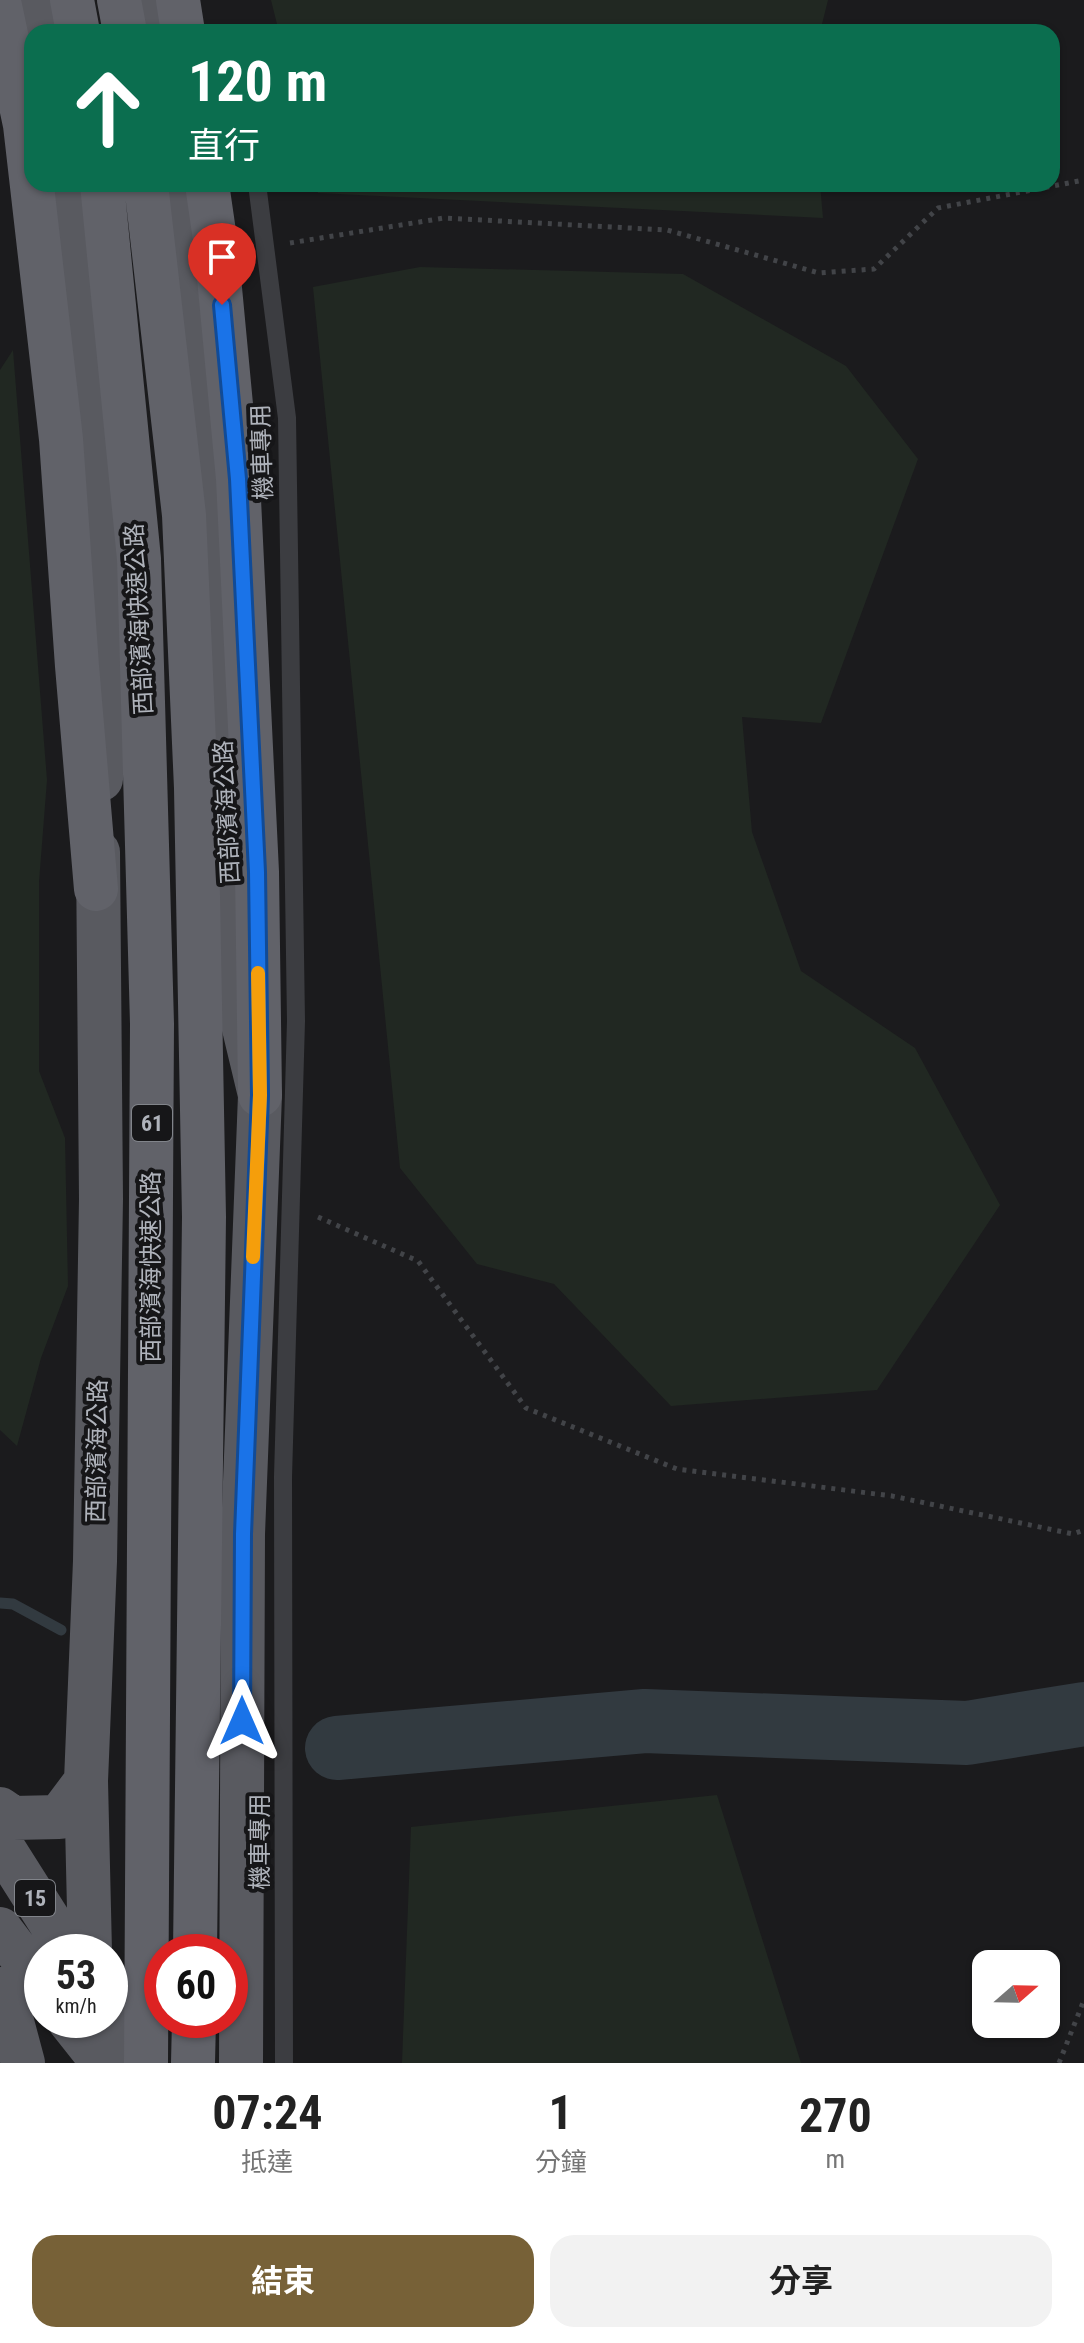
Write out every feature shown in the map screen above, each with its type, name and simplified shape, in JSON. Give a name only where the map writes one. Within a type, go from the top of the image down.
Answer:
[{"type":"highway","points":[[72,0],[76,24]]},
{"type":"highway","points":[[119,0],[124,24]]},
{"type":"highway","points":[[178,0],[182,24]]},
{"type":"highway","points":[[0,6],[24,120]]},
{"type":"highway","points":[[33,192],[61,439],[96,889]]},
{"type":"highway","name":"西部濱海快速公路","points":[[103,192],[139,559],[152,1024],[146,2063]]},
{"type":"highway","name":"西部濱海快速公路","points":[[147,192],[184,515],[196,788],[204,1217],[195,1934]]},
{"type":"highway","points":[[208,192],[238,479],[257,872],[260,1095]]},
{"type":"highway","points":[[193,2063],[194,2038]]},
{"type":"main road","points":[[30,0],[35,24]]},
{"type":"main road","points":[[148,0],[152,24]]},
{"type":"main road","name":"西部濱海公路","points":[[63,192],[96,440],[105,677],[96,889],[101,1199],[95,1561],[86,1781],[90,1934]]},
{"type":"main road","name":"西部濱海公路","points":[[180,192],[199,315],[236,995],[260,1095],[243,1534],[241,2063]]},
{"type":"main road","points":[[0,1809],[13,1818],[59,1817],[86,1781]]},
{"type":"main road","name":"15","points":[[0,1843],[58,1934]]},
{"type":"main road","points":[[0,1929],[24,1960]]},
{"type":"main road","points":[[0,1989],[6,1999],[23,2063]]},
{"type":"main road","points":[[92,2039],[136,2063]]},
{"type":"lane","name":"機車專用","points":[[258,192],[287,418],[296,1021],[283,1477],[284,2063]]},
{"type":"path","points":[[1060,185],[1084,180]]},
{"type":"path","points":[[265,247],[444,218],[667,230],[819,273],[874,269],[938,208],[1021,192]]},
{"type":"path","points":[[291,1206],[418,1261],[526,1408],[677,1469],[892,1496],[1073,1534],[1084,1530]]},
{"type":"path","points":[[1059,2063],[1084,2000]]},
{"type":"shaded area","points":[[271,0],[828,0],[822,24],[277,24]]},
{"type":"shaded area","points":[[821,192],[823,218],[318,193]]},
{"type":"shaded area","points":[[420,267],[683,274],[846,366],[918,459],[821,723],[742,717],[752,832],[801,971],[915,1048],[1000,1205],[877,1390],[671,1406],[554,1284],[477,1264],[400,1168],[313,287]]},
{"type":"shaded area","points":[[13,350],[47,780],[39,882],[39,1071],[65,1138],[68,1286],[41,1358],[17,1446],[0,1430],[0,370]]},
{"type":"shaded area","points":[[717,1795],[801,2063],[402,2063],[411,1827]]},
{"type":"waterway","points":[[0,1603],[13,1604],[61,1630]]},
{"type":"waterway","points":[[337,1748],[645,1721],[967,1733],[1084,1714]]},
{"type":"slow traffic","points":[[253,1257],[260,1095],[258,973]]},
{"type":"route","points":[[222,305],[238,479],[257,872],[260,1095],[243,1534],[242,1721]]}]
